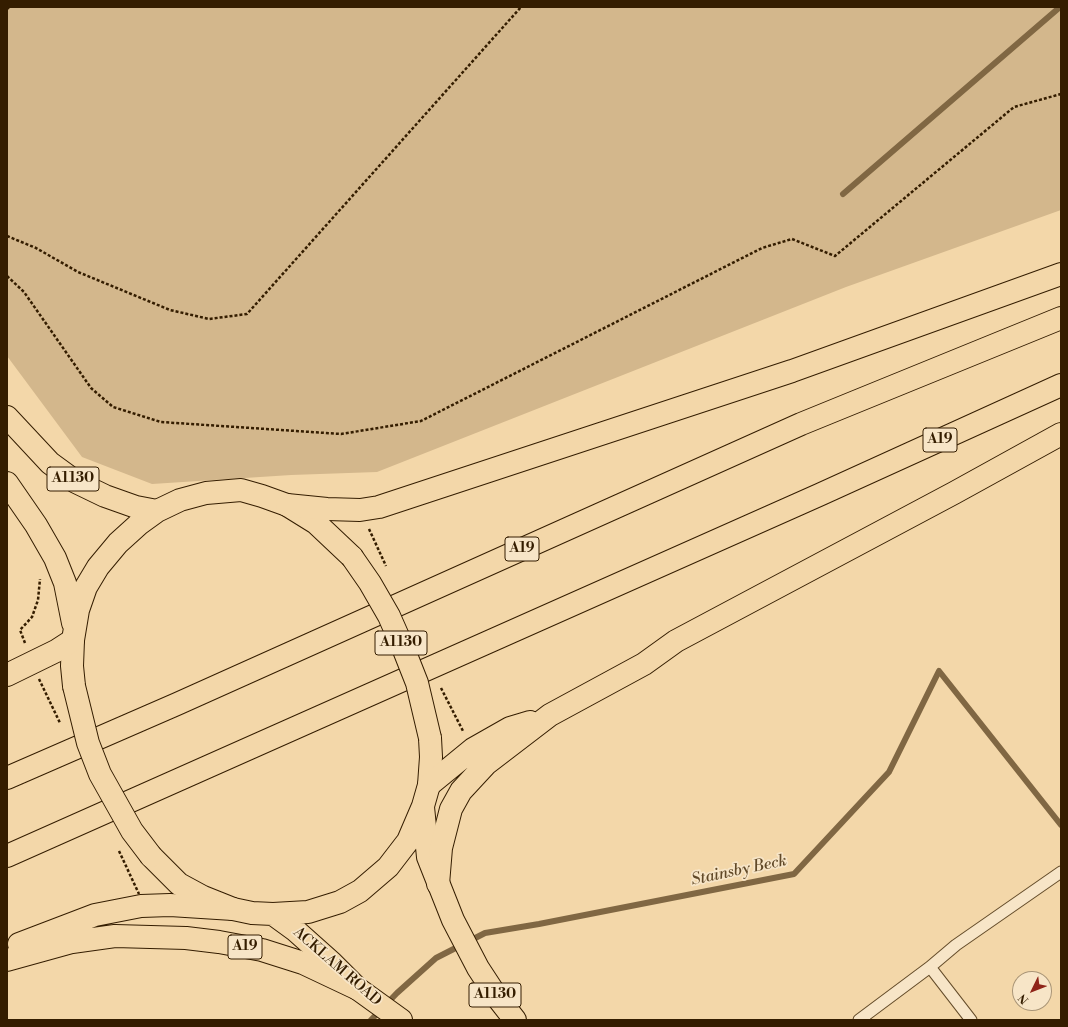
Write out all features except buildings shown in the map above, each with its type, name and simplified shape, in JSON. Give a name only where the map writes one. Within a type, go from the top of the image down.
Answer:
[{"type":"main road","points":[[233,909],[203,897],[179,884],[151,856],[132,831],[100,774],[88,744],[74,686],[72,666],[73,635],[78,610],[86,587],[98,567],[118,543],[139,524],[157,511],[180,500],[206,492],[241,490],[287,505],[327,509],[360,510],[379,507],[411,498],[792,371],[1061,274]]},
{"type":"main road","name":"A19","points":[[7,778],[177,704],[801,424],[1061,318]]},
{"type":"main road","name":"A19","points":[[7,856],[1061,385]]},
{"type":"main road","name":"A1130","points":[[7,417],[50,463],[76,482],[105,496],[136,507],[157,511]]},
{"type":"main road","points":[[438,884],[441,848],[451,809],[461,791],[486,764],[550,715],[644,664],[676,641],[947,497],[1061,434]]},
{"type":"main road","points":[[7,483],[36,525],[55,558],[65,582],[73,635]]},
{"type":"main road","name":"A1130","points":[[287,505],[316,523],[352,557],[370,582],[389,616],[417,683],[430,738],[431,758],[429,785]]},
{"type":"main road","points":[[7,675],[37,670],[73,635]]},
{"type":"main road","points":[[7,952],[19,944],[95,915],[141,906],[170,905],[233,909],[252,913],[273,914],[308,912],[340,902],[360,891],[388,867],[408,841],[423,806],[429,785],[472,749],[510,728],[550,715]]},
{"type":"main road","name":"A1130","points":[[423,806],[428,857],[453,920],[478,968],[497,997],[515,1020]]},
{"type":"main road","name":"ACKLAM ROAD","points":[[273,914],[300,935],[363,992],[401,1020]]},
{"type":"main road","name":"A19","points":[[7,960],[72,942],[115,936],[186,938],[262,950],[303,963],[363,992]]},
{"type":"lane","points":[[859,1020],[930,967],[956,945],[1061,872]]},
{"type":"lane","points":[[930,967],[971,1020]]},
{"type":"path","points":[[7,236],[36,248],[78,272],[170,310],[209,319],[247,314],[521,7]]},
{"type":"path","points":[[7,276],[24,292],[91,388],[113,407],[161,422],[341,434],[421,421],[762,248],[792,239],[835,256],[1014,107],[1061,94]]},
{"type":"path","points":[[360,510],[385,565]]},
{"type":"path","points":[[37,670],[20,630],[32,617],[38,600],[40,578]]},
{"type":"path","points":[[441,687],[472,749]]},
{"type":"shaded area","points":[[7,7],[1061,7],[1061,210],[846,287],[377,472],[291,475],[152,484],[82,457],[7,356]]},
{"type":"waterway","points":[[843,194],[1060,7]]},
{"type":"waterway","name":"Stainsby Beck","points":[[371,1020],[397,993],[436,958],[485,933],[539,924],[794,874],[889,772],[939,671],[1061,825]]}]
